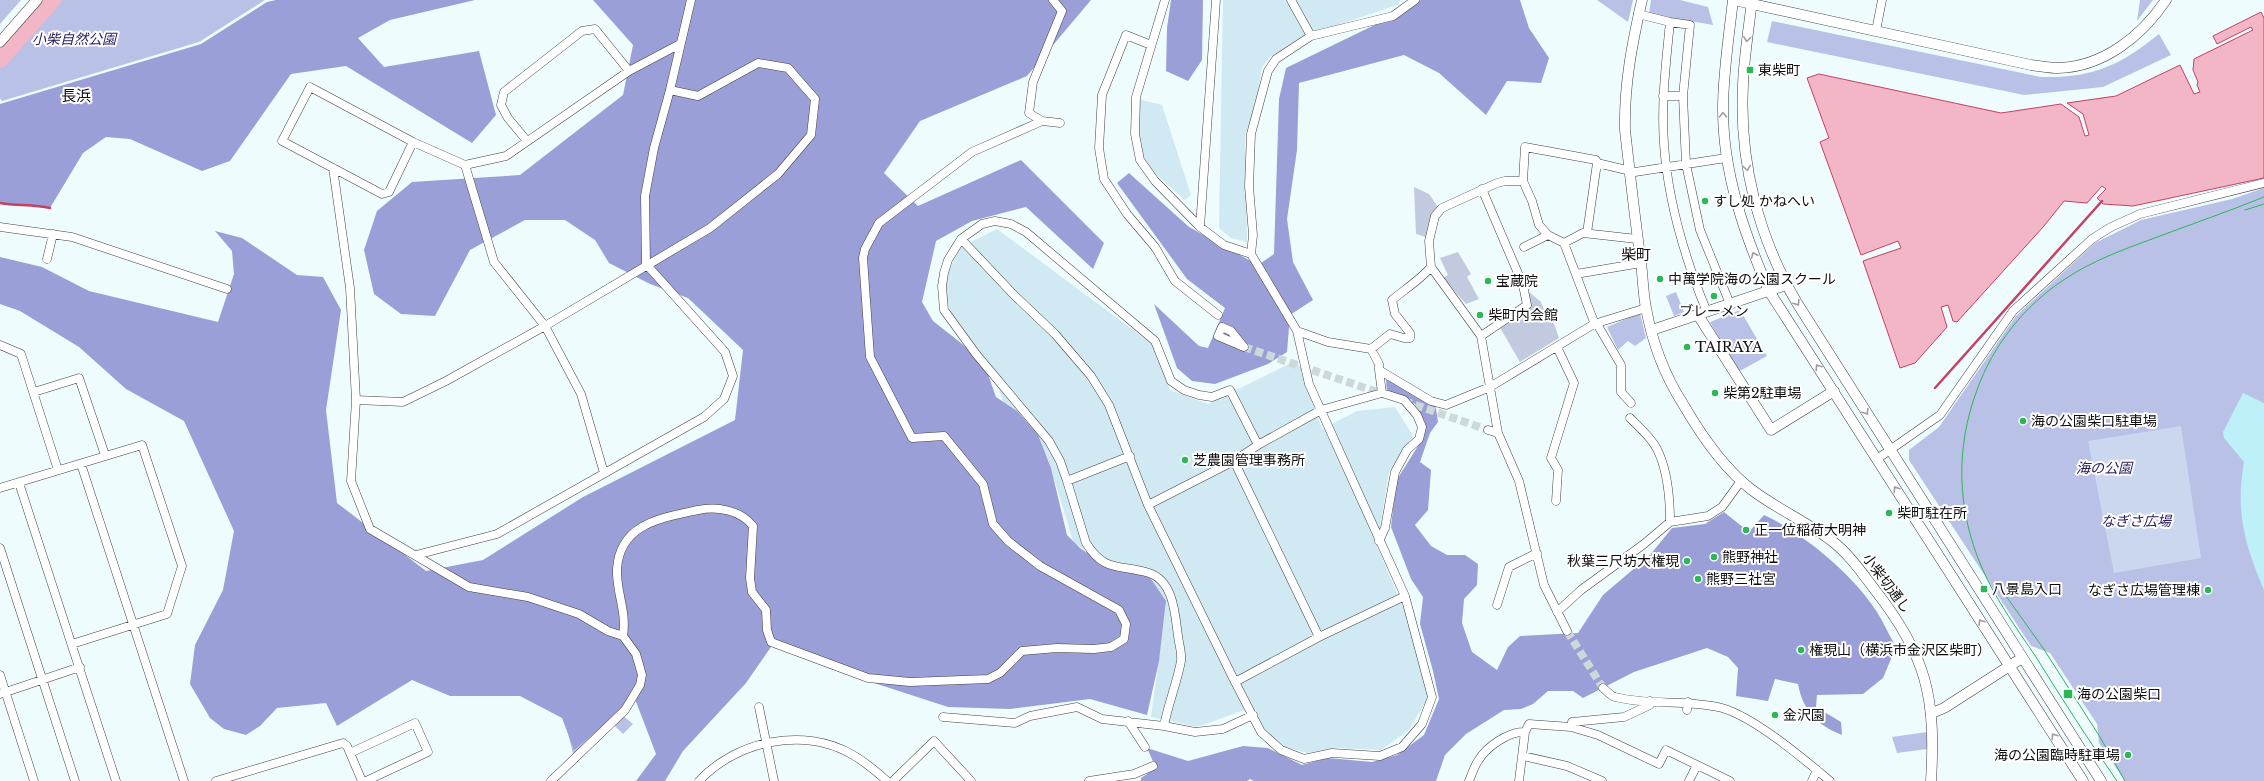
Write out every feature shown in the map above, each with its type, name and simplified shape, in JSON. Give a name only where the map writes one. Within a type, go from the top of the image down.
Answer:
[{"type":"street","points":[[0,42],[38,0]]},
{"type":"street","points":[[416,555],[497,534],[704,417],[724,399],[733,376],[725,352],[646,264],[645,196],[654,148],[670,90],[691,0]]},
{"type":"street","points":[[1042,121],[1029,113],[1033,82],[1062,11],[1053,0]]},
{"type":"street","points":[[1166,0],[1136,97],[1135,134],[1137,152],[1148,173],[1200,227],[1224,245],[1252,254]]},
{"type":"street","points":[[1200,227],[1216,0]]},
{"type":"street","points":[[1291,0],[1311,36]]},
{"type":"street","points":[[961,239],[1014,295],[1055,334],[1091,376],[1109,405],[1148,504],[1261,732],[1282,750],[1304,759],[1332,753],[1380,756],[1402,747],[1422,724],[1432,697],[1405,596],[1309,384],[1297,331],[1252,254],[1253,235],[1249,186],[1251,134],[1268,71],[1276,59],[1311,36],[1393,16],[1415,0]]},
{"type":"street","name":"小柴切通し","points":[[1642,0],[1627,68],[1624,102],[1636,239],[1641,263],[1646,308],[1669,380],[1681,402],[1702,434],[1738,478],[1753,490],[1825,536],[1850,559],[1896,617],[1909,638],[1925,676],[1932,713],[1934,735],[1931,781]]},
{"type":"street","points":[[2082,781],[1769,291],[1742,225],[1726,158],[1723,103],[1733,0],[1752,2],[2031,65],[2058,68],[2089,63],[2120,47],[2151,22],[2166,0]]},
{"type":"street","points":[[1876,31],[1882,0]]},
{"type":"street","points":[[1752,2],[1743,84],[1744,148],[1748,174],[1766,239],[1786,285],[2101,781]]},
{"type":"street","points":[[1638,14],[1670,22],[1690,25],[1683,96],[1686,164],[1700,230],[1730,304]]},
{"type":"street","points":[[1670,22],[1663,96],[1666,166],[1677,226],[1703,313],[1771,430],[1834,391]]},
{"type":"street","points":[[527,141],[508,118],[500,105],[504,92],[582,31],[595,29],[629,71]]},
{"type":"street","points":[[1151,45],[1126,34],[1102,95],[1099,148],[1104,179],[1127,214],[1155,247],[1175,281],[1218,314]]},
{"type":"street","points":[[413,142],[390,192],[382,194],[282,141],[310,87],[413,142],[465,164],[506,156],[629,71],[680,44]]},
{"type":"street","points":[[356,400],[403,402],[446,381],[545,326],[646,264],[717,223],[778,174],[811,135],[815,98],[788,68],[758,63],[698,96],[670,90]]},
{"type":"street","points":[[1663,96],[1683,96]]},
{"type":"street","points":[[623,636],[625,622],[617,570],[622,550],[632,532],[645,524],[661,518],[705,508],[718,508],[740,514],[753,526],[750,578],[752,592],[766,610],[767,630],[770,642],[868,678],[910,682],[940,679],[988,679],[1000,673],[1022,651],[1111,647],[1124,639],[1126,624],[1119,610],[1040,566],[1003,535],[993,524],[983,484],[944,436],[912,438],[870,357],[863,258],[865,249],[879,223],[972,152],[1042,121],[1060,122]]},
{"type":"street","points":[[1632,403],[1621,392],[1621,365],[1597,324],[1594,322],[1564,243],[1548,236],[1539,225],[1532,201],[1523,181],[1525,146],[1582,156],[1596,160],[1596,163],[1629,172],[1726,158]]},
{"type":"street","points":[[1587,233],[1596,163]]},
{"type":"street","points":[[465,164],[494,262],[545,326],[581,394],[604,473]]},
{"type":"street","points":[[333,168],[350,288],[356,400],[351,481],[370,529],[469,587],[528,598],[579,614],[608,631],[623,636],[636,654],[642,675],[640,686],[625,710],[551,781]]},
{"type":"street","points":[[1523,181],[1505,181],[1482,189],[1442,208],[1435,216],[1429,241],[1431,268],[1481,336],[1498,433],[1519,481],[1544,585],[1567,631]]},
{"type":"street","points":[[1877,459],[1940,415],[2013,312],[2092,239],[2112,227],[2140,214],[2264,183]]},
{"type":"street","points":[[1481,336],[1527,304],[1522,285],[1482,189]]},
{"type":"street","points":[[1164,726],[1181,659],[1173,601],[1168,591],[1156,577],[1148,573],[1112,566],[1101,562],[1093,554],[1086,543],[1060,461],[1049,441],[976,354],[944,310],[942,286],[944,273],[948,260],[961,239],[982,224],[995,221],[1011,224],[1026,232],[1155,341],[1171,381],[1184,390],[1199,395],[1212,397],[1230,390],[1258,445]]},
{"type":"street","points":[[0,227],[72,237],[227,289]]},
{"type":"street","points":[[1564,243],[1583,233],[1636,239]]},
{"type":"street","points":[[47,259],[53,234]]},
{"type":"street","points":[[1524,247],[1548,236]]},
{"type":"street","points":[[1576,274],[1641,263]]},
{"type":"street","points":[[1297,331],[1328,342],[1371,349],[1390,334],[1410,338],[1410,333],[1395,314],[1392,300],[1410,284],[1424,276],[1431,268]]},
{"type":"street","points":[[1652,330],[1786,285]]},
{"type":"street","points":[[1379,370],[1431,401],[1446,404],[1490,387],[1597,324],[1646,308]]},
{"type":"street","points":[[0,345],[21,354],[58,470]]},
{"type":"street","points":[[1556,347],[1574,383],[1551,458],[1558,470],[1556,501]]},
{"type":"street","points":[[1371,349],[1379,364],[1382,393]]},
{"type":"street","points":[[34,392],[79,378],[105,454]]},
{"type":"street","points":[[1148,504],[1234,461],[1258,445],[1321,410],[1382,393],[1404,400],[1417,414],[1422,427],[1419,439],[1407,450],[1394,472],[1385,528],[1379,541]]},
{"type":"street","points":[[1630,418],[1656,448],[1661,460],[1669,490],[1670,522]]},
{"type":"street","points":[[1488,430],[1498,433]]},
{"type":"street","points":[[0,486],[19,483],[81,464],[105,454],[142,445],[182,566],[167,614],[72,644]]},
{"type":"street","points":[[1067,481],[1130,456]]},
{"type":"street","points":[[1234,461],[1319,637]]},
{"type":"street","points":[[81,464],[184,781]]},
{"type":"street","points":[[1557,612],[1581,590],[1644,544],[1670,522],[1708,516],[1722,507],[1738,478]]},
{"type":"street","points":[[19,483],[116,781]]},
{"type":"street","points":[[0,548],[75,781]]},
{"type":"street","points":[[1497,605],[1509,567],[1537,552]]},
{"type":"street","points":[[1235,682],[1319,637],[1405,596]]},
{"type":"street","points":[[1932,713],[1944,708],[2022,658]]},
{"type":"street","points":[[3,693],[80,667]]},
{"type":"street","points":[[0,675],[3,693],[34,781]]},
{"type":"street","points":[[1603,688],[1614,697],[1688,706],[1722,708],[1737,714],[1817,770],[1830,781]]},
{"type":"street","points":[[1571,727],[1572,722],[1624,717],[1650,705],[1650,701]]},
{"type":"street","points":[[759,707],[774,781]]},
{"type":"street","points":[[943,717],[1015,723],[1030,716],[1078,707],[1102,719],[1164,726],[1195,732],[1223,729],[1253,714]]},
{"type":"street","points":[[350,753],[413,719],[428,752],[366,781]]},
{"type":"street","points":[[1128,721],[1145,747]]},
{"type":"street","points":[[1519,781],[1525,732],[1529,724],[1571,727],[1598,735],[1659,764],[1666,750],[1730,781]]},
{"type":"street","points":[[1468,781],[1478,759],[1498,741],[1520,732],[1525,732]]},
{"type":"street","points":[[699,781],[718,763],[748,748],[802,739],[828,745],[852,754],[887,781]]},
{"type":"street","points":[[893,781],[934,741],[971,781]]},
{"type":"street","points":[[216,781],[335,744],[343,743],[350,753],[362,781]]},
{"type":"street","points":[[1523,756],[1567,766],[1602,781]]},
{"type":"street","points":[[1689,781],[1697,765]]},
{"type":"street","points":[[1089,781],[1135,778],[1153,766]]},
{"type":"street","points":[[1812,781],[1817,770]]},
{"type":"shaded area","points":[[276,0],[475,0],[390,20],[358,38],[384,67],[479,51],[496,115],[472,143],[346,66],[291,74],[230,161],[202,171],[130,139],[106,137],[83,153],[50,208],[0,203],[0,104],[201,44],[267,2]]},
{"type":"shaded area","points":[[593,0],[1091,0],[1027,76],[920,121],[884,173],[918,206],[1021,160],[1104,243],[1093,269],[1026,207],[972,221],[936,241],[922,302],[933,321],[961,343],[985,366],[996,397],[1017,411],[1038,435],[1051,468],[1067,535],[1080,548],[1102,563],[1149,576],[1166,601],[1159,661],[1147,715],[1090,699],[1010,709],[948,707],[828,668],[773,644],[746,683],[683,751],[665,781],[636,781],[656,754],[635,699],[574,750],[562,718],[520,696],[450,696],[412,680],[337,726],[326,703],[277,708],[260,726],[246,735],[224,729],[210,718],[190,684],[195,645],[223,590],[234,531],[184,421],[126,389],[79,347],[20,311],[0,304],[0,257],[42,267],[89,291],[218,322],[234,274],[232,251],[215,231],[242,238],[297,275],[323,277],[341,310],[326,410],[337,503],[426,571],[483,560],[583,497],[735,420],[743,350],[688,298],[650,284],[609,263],[595,240],[565,220],[525,220],[470,250],[435,316],[401,314],[374,294],[364,250],[377,211],[412,182],[520,175],[623,95],[633,45]]},
{"type":"shaded area","points":[[1171,0],[1203,0],[1202,60],[1188,81],[1166,71],[1167,28]]},
{"type":"shaded area","points":[[1223,0],[1401,0],[1397,5],[1326,29],[1270,57],[1262,67],[1254,117],[1245,134],[1247,242],[1231,238],[1219,228]]},
{"type":"shaded area","points":[[1413,0],[1520,0],[1529,28],[1549,58],[1541,83],[1507,81],[1486,115],[1439,73],[1404,55],[1299,83],[1297,150],[1287,219],[1293,262],[1313,300],[1290,315],[1287,352],[1268,364],[1215,384],[1192,381],[1177,368],[1154,304],[1199,346],[1208,348],[1225,308],[1187,279],[1117,183],[1129,173],[1189,227],[1258,265],[1274,254],[1279,99],[1286,68],[1393,16]]},
{"type":"shaded area","points":[[2261,12],[2264,18],[2264,178],[2133,206],[2103,204],[2097,198],[2106,189],[2102,186],[2087,203],[2064,201],[2044,226],[1957,322],[1953,321],[1948,305],[1941,307],[1947,327],[1915,363],[1900,368],[1863,261],[1901,248],[1898,241],[1861,255],[1820,142],[1829,138],[1807,78],[1819,74],[2001,113],[2061,104],[2079,117],[2085,136],[2089,135],[2083,114],[2067,103],[2116,96],[2180,65],[2194,94],[2200,92],[2193,70],[2194,59],[2253,30],[2251,27],[2217,44],[2213,36]]},
{"type":"shaded area","points":[[1138,99],[1162,105],[1191,195],[1185,200],[1151,170],[1137,152]]},
{"type":"shaded area","points":[[1414,187],[1429,194],[1438,207],[1426,237],[1416,234]]},
{"type":"shaded area","points":[[997,229],[1152,344],[1170,390],[1208,404],[1297,360],[1322,429],[1357,411],[1395,407],[1413,436],[1389,472],[1377,546],[1406,614],[1429,696],[1409,730],[1381,750],[1336,748],[1307,753],[1265,741],[1247,709],[1197,727],[1151,717],[1166,607],[1148,573],[1115,563],[1074,544],[1047,456],[1004,404],[989,363],[951,315],[946,296],[946,276],[961,247]]},
{"type":"shaded area","points":[[1458,252],[1471,274],[1467,277],[1479,299],[1466,304],[1443,278],[1448,275],[1440,258]]},
{"type":"shaded area","points":[[1529,292],[1541,302],[1546,315],[1551,315],[1559,338],[1520,362],[1499,326],[1529,305],[1527,293]]},
{"type":"shaded area","points":[[1386,379],[1435,403],[1438,422],[1430,433],[1420,462],[1431,470],[1428,510],[1415,525],[1431,546],[1447,555],[1465,555],[1478,564],[1477,585],[1464,599],[1462,623],[1472,652],[1497,670],[1508,647],[1520,636],[1578,633],[1603,595],[1650,555],[1672,528],[1705,524],[1724,512],[1749,532],[1764,515],[1779,523],[1795,532],[1811,544],[1855,583],[1877,612],[1896,647],[1883,678],[1863,694],[1817,695],[1816,707],[1841,722],[1842,735],[1825,727],[1812,716],[1803,702],[1798,684],[1775,679],[1768,701],[1736,696],[1738,668],[1728,657],[1707,648],[1634,672],[1583,698],[1573,691],[1548,691],[1533,704],[1521,709],[1504,710],[1466,734],[1445,755],[1436,781],[1254,781],[1250,779],[1247,781],[1141,781],[1141,778],[1156,768],[1147,748],[1188,761],[1243,746],[1268,748],[1302,765],[1328,758],[1372,762],[1397,755],[1424,735],[1439,699],[1420,624],[1423,597],[1411,579],[1391,527],[1396,481],[1423,438],[1425,422],[1415,404],[1387,393]]},
{"type":"green space","points":[[0,0],[21,0],[0,24]]},
{"type":"green space","name":"小柴自然公園","points":[[57,0],[265,0],[199,42],[2,101],[0,98],[0,58]]},
{"type":"green space","points":[[1597,0],[1633,0],[1628,22]]},
{"type":"green space","points":[[1651,0],[1680,0],[1708,7],[1713,25],[1649,14]]},
{"type":"green space","points":[[2140,0],[2153,0],[2137,21]]},
{"type":"green space","points":[[1772,21],[2041,77],[2076,75],[2104,68],[2131,54],[2159,34],[2171,55],[2103,87],[2024,95],[1767,42]]},
{"type":"green space","name":"海の公園","points":[[2264,188],[2264,781],[2125,781],[2099,743],[2097,724],[2050,653],[2031,646],[1909,460],[1909,450],[1939,427],[2016,316],[2095,243],[2141,220],[2232,199]]},
{"type":"green space","points":[[1676,292],[1684,312],[1674,316],[1666,296]]},
{"type":"green space","points":[[1740,310],[1767,356],[1738,372],[1710,322]]},
{"type":"green space","points":[[1640,313],[1646,338],[1635,346],[1628,341],[1618,350],[1607,327]]},
{"type":"green space","name":"なぎさ広場","points":[[2181,426],[2201,558],[2114,573],[2088,441]]},
{"type":"green space","points":[[621,714],[633,724],[623,734],[612,723],[574,758],[566,725]]},
{"type":"green space","points":[[1927,732],[1927,749],[1897,753],[1892,737]]},
{"type":"sand","points":[[2243,393],[2264,403],[2264,590],[2247,543],[2241,512],[2241,480],[2244,462],[2224,438],[2223,432]]},
{"type":"waterway","points":[[0,60],[53,0]]},
{"type":"waterway","points":[[1935,388],[2102,201]]},
{"type":"waterway","points":[[0,203],[50,208]]},
{"type":"tunnel","points":[[1244,347],[1383,394]]},
{"type":"tunnel","points":[[1404,401],[1488,430]]},
{"type":"tunnel","points":[[1567,631],[1603,688]]},
{"type":"tram line","points":[[2117,781],[2007,614],[1982,568],[1968,524],[1962,479],[1962,457],[1970,412],[1984,373],[2001,342],[2024,314],[2050,289],[2075,273],[2107,256],[2264,197]]},
{"type":"tram line","points":[[2245,210],[2264,204]]},
{"type":"tram line","points":[[1996,582],[2043,648],[2100,737],[2125,781]]},
{"type":"place","name":"東柴町","points":[[1750,70]]},
{"type":"place","name":"すし処 かねへい","points":[[1705,201]]},
{"type":"place","name":"中萬学院海の公園スクール","points":[[1660,279]]},
{"type":"place","name":"宝蔵院","points":[[1488,281]]},
{"type":"place","name":"ブレーメン","points":[[1714,296]]},
{"type":"place","name":"柴町内会館","points":[[1480,315]]},
{"type":"place","name":"TAIRAYA","points":[[1687,347]]},
{"type":"place","name":"柴第2駐車場","points":[[1715,393]]},
{"type":"place","name":"海の公園柴口駐車場","points":[[2023,421]]},
{"type":"place","name":"芝農園管理事務所","points":[[1185,460]]},
{"type":"place","name":"柴町駐在所","points":[[1889,513]]},
{"type":"place","name":"正一位稲荷大明神","points":[[1746,530]]},
{"type":"place","name":"熊野神社","points":[[1714,557]]},
{"type":"place","name":"秋葉三尺坊大権現","points":[[1687,561]]},
{"type":"place","name":"熊野三社宮","points":[[1698,579]]},
{"type":"place","name":"八景島入口","points":[[1984,589]]},
{"type":"place","name":"なぎさ広場管理棟","points":[[2208,590]]},
{"type":"place","name":"権現山（横浜市金沢区柴町）","points":[[1801,650]]},
{"type":"place","name":"海の公園柴口","points":[[2068,694]]},
{"type":"place","name":"金沢園","points":[[1775,715]]},
{"type":"place","name":"海の公園臨時駐車場","points":[[2128,755]]},
{"type":"district","name":"長浜","points":[[76,95]]},
{"type":"district","name":"柴町","points":[[1636,254]]}]
